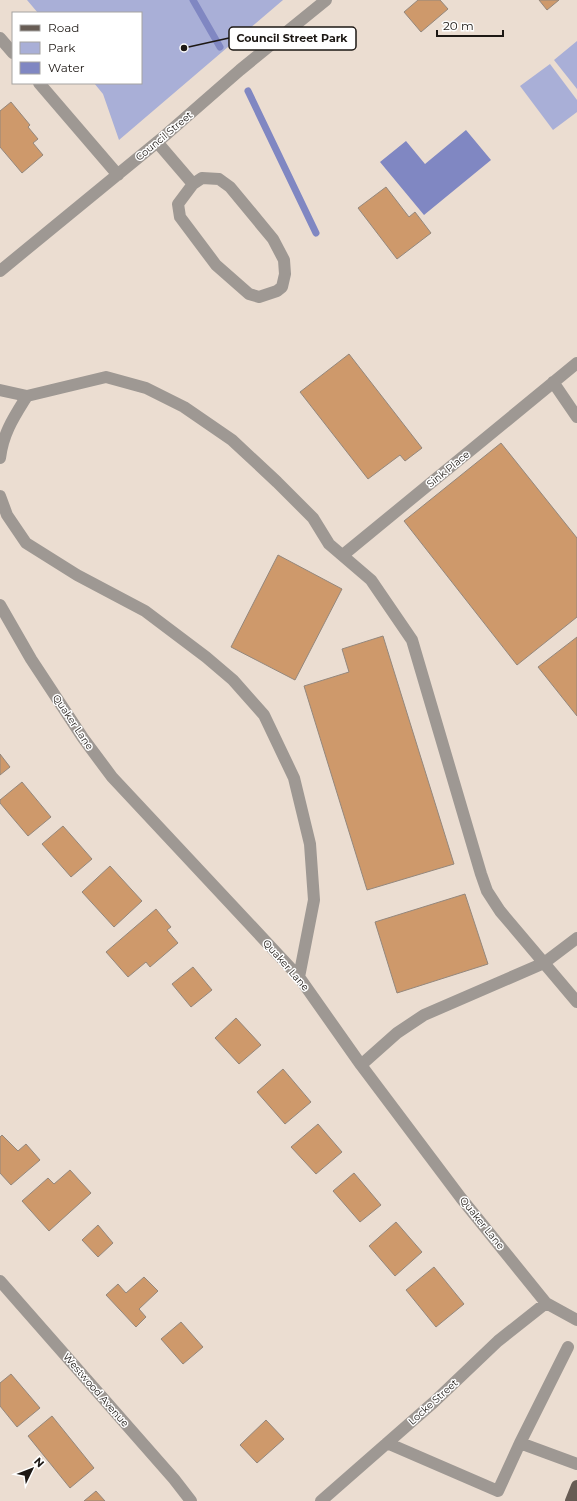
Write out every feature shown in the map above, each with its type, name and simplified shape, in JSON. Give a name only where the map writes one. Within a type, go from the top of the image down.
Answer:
[{"type":"main road","points":[[571,1501],[577,1486]]},
{"type":"street","name":"Council Street","points":[[0,271],[118,175],[240,70],[326,0]]},
{"type":"street","points":[[0,38],[12,52]]},
{"type":"street","points":[[40,84],[118,175]]},
{"type":"street","points":[[157,142],[193,184]]},
{"type":"street","points":[[202,178],[219,179],[230,187],[273,239],[284,260],[286,274],[282,287],[277,291],[259,297],[249,294],[216,265],[180,217],[178,204],[193,184],[202,178]]},
{"type":"street","name":"Sink Place","points":[[343,555],[577,363]]},
{"type":"street","points":[[0,390],[27,396],[106,377],[146,388],[184,407],[232,440],[313,518],[330,544],[371,580],[412,640],[487,891],[500,911],[577,1002]]},
{"type":"street","points":[[553,382],[577,417]]},
{"type":"street","points":[[0,458],[9,424],[27,396]]},
{"type":"street","points":[[0,496],[7,515],[26,543],[77,574],[145,611],[206,657],[233,680],[264,715],[294,778],[310,844],[314,900],[299,977]]},
{"type":"street","name":"Quaker Lane","points":[[0,605],[36,666],[83,738],[112,777],[299,977],[361,1065],[461,1198],[546,1303],[577,1320]]},
{"type":"street","points":[[361,1065],[397,1033],[424,1015],[544,963],[577,938]]},
{"type":"street","name":"Westwood Avenue","points":[[0,1281],[191,1501]]},
{"type":"street","name":"Locke Street","points":[[321,1501],[434,1402],[498,1341],[546,1303]]},
{"type":"street","points":[[387,1443],[498,1491],[520,1443],[568,1348]]},
{"type":"street","points":[[520,1443],[577,1464]]},
{"type":"green space","points":[[27,0],[283,0],[119,140],[103,94],[95,84],[142,84],[142,12],[37,12]]},
{"type":"green space","points":[[577,41],[577,89],[554,60]]},
{"type":"green space","points":[[550,64],[577,100],[577,112],[553,130],[520,86]]},
{"type":"water","points":[[466,130],[491,160],[424,215],[380,162],[406,141],[425,164]]},
{"type":"building","points":[[418,0],[440,0],[448,9],[421,32],[404,12]]},
{"type":"building","points":[[539,0],[559,0],[547,10]]},
{"type":"building","points":[[11,102],[30,125],[28,127],[38,139],[33,143],[43,155],[22,173],[0,147],[0,111]]},
{"type":"building","points":[[386,187],[409,217],[415,212],[431,233],[397,259],[358,208]]},
{"type":"building","points":[[349,354],[422,448],[405,461],[400,455],[368,479],[300,392]]},
{"type":"building","points":[[501,443],[577,538],[577,617],[517,665],[404,521]]},
{"type":"building","points":[[278,555],[342,589],[295,680],[231,647]]},
{"type":"building","points":[[383,636],[454,864],[367,890],[304,686],[349,672],[342,649]]},
{"type":"building","points":[[577,637],[577,716],[538,667]]},
{"type":"building","points":[[0,754],[10,767],[0,775]]},
{"type":"building","points":[[22,782],[51,817],[28,836],[0,803],[0,800]]},
{"type":"building","points":[[63,826],[92,859],[71,877],[42,844]]},
{"type":"building","points":[[110,866],[142,901],[114,927],[82,892]]},
{"type":"building","points":[[465,894],[488,964],[397,993],[375,922]]},
{"type":"building","points":[[156,909],[171,927],[167,930],[178,943],[150,967],[146,962],[128,977],[106,952]]},
{"type":"building","points":[[193,967],[212,990],[191,1007],[172,984]]},
{"type":"building","points":[[236,1018],[261,1045],[239,1064],[215,1038]]},
{"type":"building","points":[[283,1069],[311,1102],[285,1124],[257,1092]]},
{"type":"building","points":[[318,1124],[342,1152],[316,1174],[291,1147]]},
{"type":"building","points":[[2,1135],[18,1151],[26,1144],[40,1160],[11,1185],[0,1173],[0,1137]]},
{"type":"building","points":[[70,1170],[91,1193],[49,1231],[22,1201],[48,1178],[54,1184]]},
{"type":"building","points":[[354,1173],[381,1205],[360,1222],[333,1191]]},
{"type":"building","points":[[396,1222],[422,1252],[395,1276],[369,1246]]},
{"type":"building","points":[[98,1225],[113,1243],[98,1257],[82,1240]]},
{"type":"building","points":[[434,1267],[464,1304],[436,1327],[406,1290]]},
{"type":"building","points":[[144,1277],[158,1291],[139,1309],[146,1317],[136,1327],[106,1295],[118,1284],[126,1293]]},
{"type":"building","points":[[181,1322],[203,1347],[183,1364],[161,1339]]},
{"type":"building","points":[[11,1374],[40,1408],[17,1427],[0,1406],[0,1383]]},
{"type":"building","points":[[52,1416],[94,1468],[70,1488],[28,1436]]},
{"type":"building","points":[[266,1420],[284,1439],[257,1463],[240,1445]]},
{"type":"building","points":[[96,1491],[105,1501],[84,1501]]},
{"type":"waterway","points":[[193,0],[220,47]]},
{"type":"waterway","points":[[248,91],[316,233]]},
{"type":"place","name":"Council Street Park","points":[[184,48]]}]
